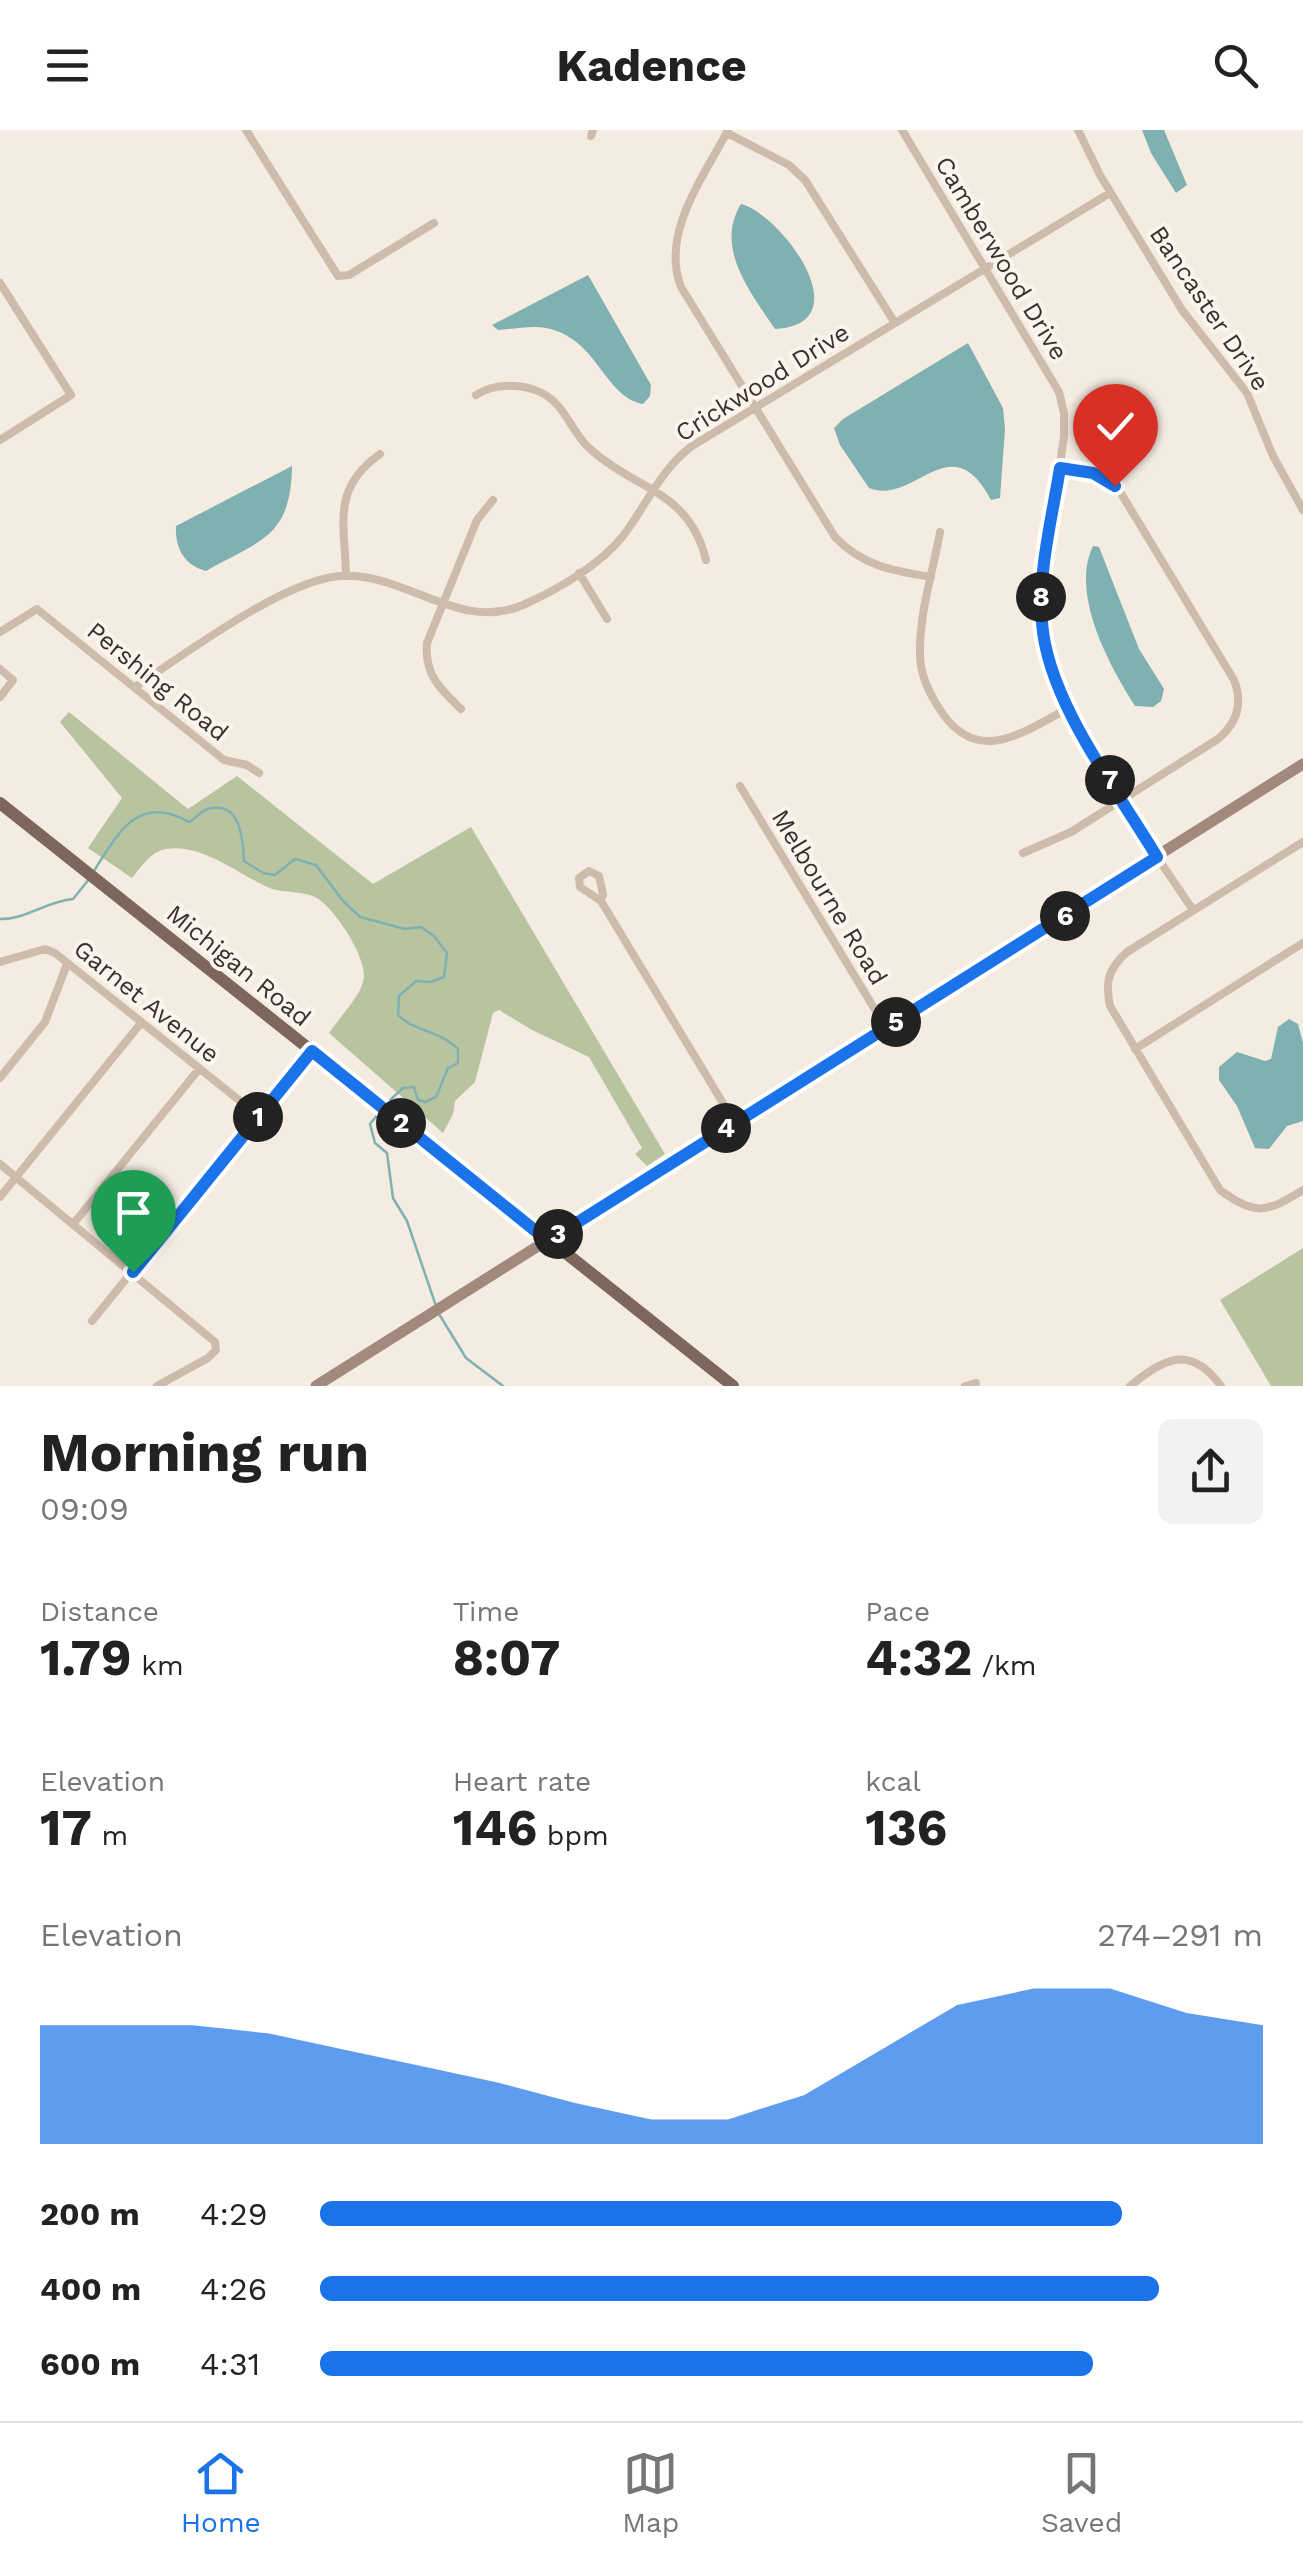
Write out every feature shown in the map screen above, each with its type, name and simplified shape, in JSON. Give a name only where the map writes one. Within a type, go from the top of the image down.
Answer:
[{"type":"main road","points":[[316,1386],[1303,764]]},
{"type":"main road","name":"Michigan Road","points":[[0,803],[733,1386]]},
{"type":"street","points":[[246,130],[338,276],[349,275],[434,222]]},
{"type":"street","name":"Camberwood Drive","points":[[902,130],[1059,392],[1065,426],[1041,618],[1049,664],[1068,708],[1193,910]]},
{"type":"street","name":"Bancaster Drive","points":[[1078,130],[1110,193],[1182,310],[1244,388],[1273,456],[1303,510]]},
{"type":"street","points":[[895,324],[805,180],[789,165],[727,131],[680,227],[674,251],[682,290],[841,544],[878,566],[932,577]]},
{"type":"street","name":"Crickwood Drive","points":[[135,687],[281,594],[312,582],[346,576],[391,583],[443,604],[483,613],[513,608],[579,573],[614,546],[682,454],[1110,193]]},
{"type":"street","points":[[0,283],[71,395],[0,440]]},
{"type":"street","points":[[476,395],[496,386],[519,386],[540,392],[558,405],[592,450],[690,518],[706,560]]},
{"type":"street","points":[[346,576],[344,508],[348,490],[358,471],[380,454]]},
{"type":"street","points":[[1023,853],[1071,832],[1218,740],[1231,726],[1238,709],[1234,680],[1119,490],[1102,476],[1060,468]]},
{"type":"street","points":[[461,709],[439,688],[428,665],[428,643],[477,520],[493,500]]},
{"type":"street","points":[[940,532],[921,639],[921,664],[928,690],[952,727],[973,740],[1005,739],[1068,708]]},
{"type":"street","points":[[579,573],[607,619]]},
{"type":"street","name":"Pershing Road","points":[[0,632],[37,609],[224,760],[247,765],[259,773]]},
{"type":"street","points":[[0,670],[14,680],[0,697]]},
{"type":"street","name":"Melbourne Road","points":[[740,786],[886,1028]]},
{"type":"street","points":[[1303,842],[1127,952],[1114,964],[1107,980],[1110,1006],[1220,1190],[1244,1208],[1263,1210],[1303,1190]]},
{"type":"street","points":[[601,902],[735,1123]]},
{"type":"street","points":[[1135,1049],[1303,943]]},
{"type":"street","name":"Garnet Avenue","points":[[0,962],[44,949],[259,1116]]},
{"type":"street","points":[[0,1078],[45,1022],[67,964]]},
{"type":"street","points":[[0,1197],[141,1023]]},
{"type":"street","points":[[92,1320],[312,1051]]},
{"type":"street","points":[[74,1224],[199,1069]]},
{"type":"street","points":[[0,1164],[216,1342],[216,1350],[208,1358],[157,1386]]},
{"type":"street","points":[[1130,1386],[1165,1361],[1190,1359],[1210,1371],[1222,1386]]},
{"type":"street","points":[[965,1386],[976,1383]]},
{"type":"green space","points":[[69,712],[188,809],[237,776],[373,884],[471,827],[665,1154],[647,1166],[635,1154],[642,1148],[589,1057],[499,1010],[493,1013],[475,1082],[455,1101],[443,1133],[329,1033],[357,995],[364,973],[349,936],[317,898],[271,888],[192,850],[166,849],[155,853],[132,878],[88,848],[122,798],[60,722]]},
{"type":"green space","points":[[1303,1248],[1303,1386],[1271,1386],[1220,1300]]},
{"type":"water","points":[[1142,130],[1164,130],[1187,185],[1176,193],[1151,153]]},
{"type":"water","points":[[741,204],[776,227],[806,268],[813,290],[812,309],[800,323],[775,329],[739,270],[732,237]]},
{"type":"water","points":[[588,275],[651,385],[650,396],[643,404],[619,391],[578,343],[563,334],[540,327],[498,330],[492,325]]},
{"type":"water","points":[[968,343],[1003,408],[1000,498],[991,500],[976,478],[962,468],[947,467],[886,491],[869,488],[840,445],[834,428]]},
{"type":"water","points":[[292,466],[286,508],[269,534],[206,571],[187,560],[179,548],[176,526]]},
{"type":"water","points":[[1093,546],[1099,547],[1139,649],[1164,689],[1161,701],[1153,707],[1135,706],[1096,629],[1086,585]]},
{"type":"water","points":[[1289,1019],[1298,1024],[1303,1043],[1303,1121],[1287,1126],[1269,1149],[1255,1148],[1237,1106],[1219,1080],[1219,1067],[1237,1052],[1265,1061],[1271,1059],[1278,1027]]},
{"type":"waterway","points":[[94,871],[131,821],[156,812],[189,822],[206,810],[219,808],[227,810],[238,824],[244,861],[263,873],[275,875],[295,859],[316,865],[360,917],[405,929],[421,927],[434,936],[447,953],[444,977],[416,981],[399,996],[398,1015],[451,1043],[458,1049],[458,1063],[448,1068],[436,1097],[425,1102],[418,1100],[414,1087],[403,1088],[387,1103]]},
{"type":"waterway","points":[[0,919],[73,899],[90,878]]},
{"type":"waterway","points":[[379,1113],[370,1124],[375,1143],[387,1153],[393,1198],[407,1221],[436,1306]]},
{"type":"waterway","points":[[439,1314],[466,1358],[503,1386]]},
{"type":"route","points":[[133,1272],[312,1051],[548,1241],[1157,857],[1062,698],[1042,630],[1042,585],[1060,468],[1093,473],[1115,486]]}]
